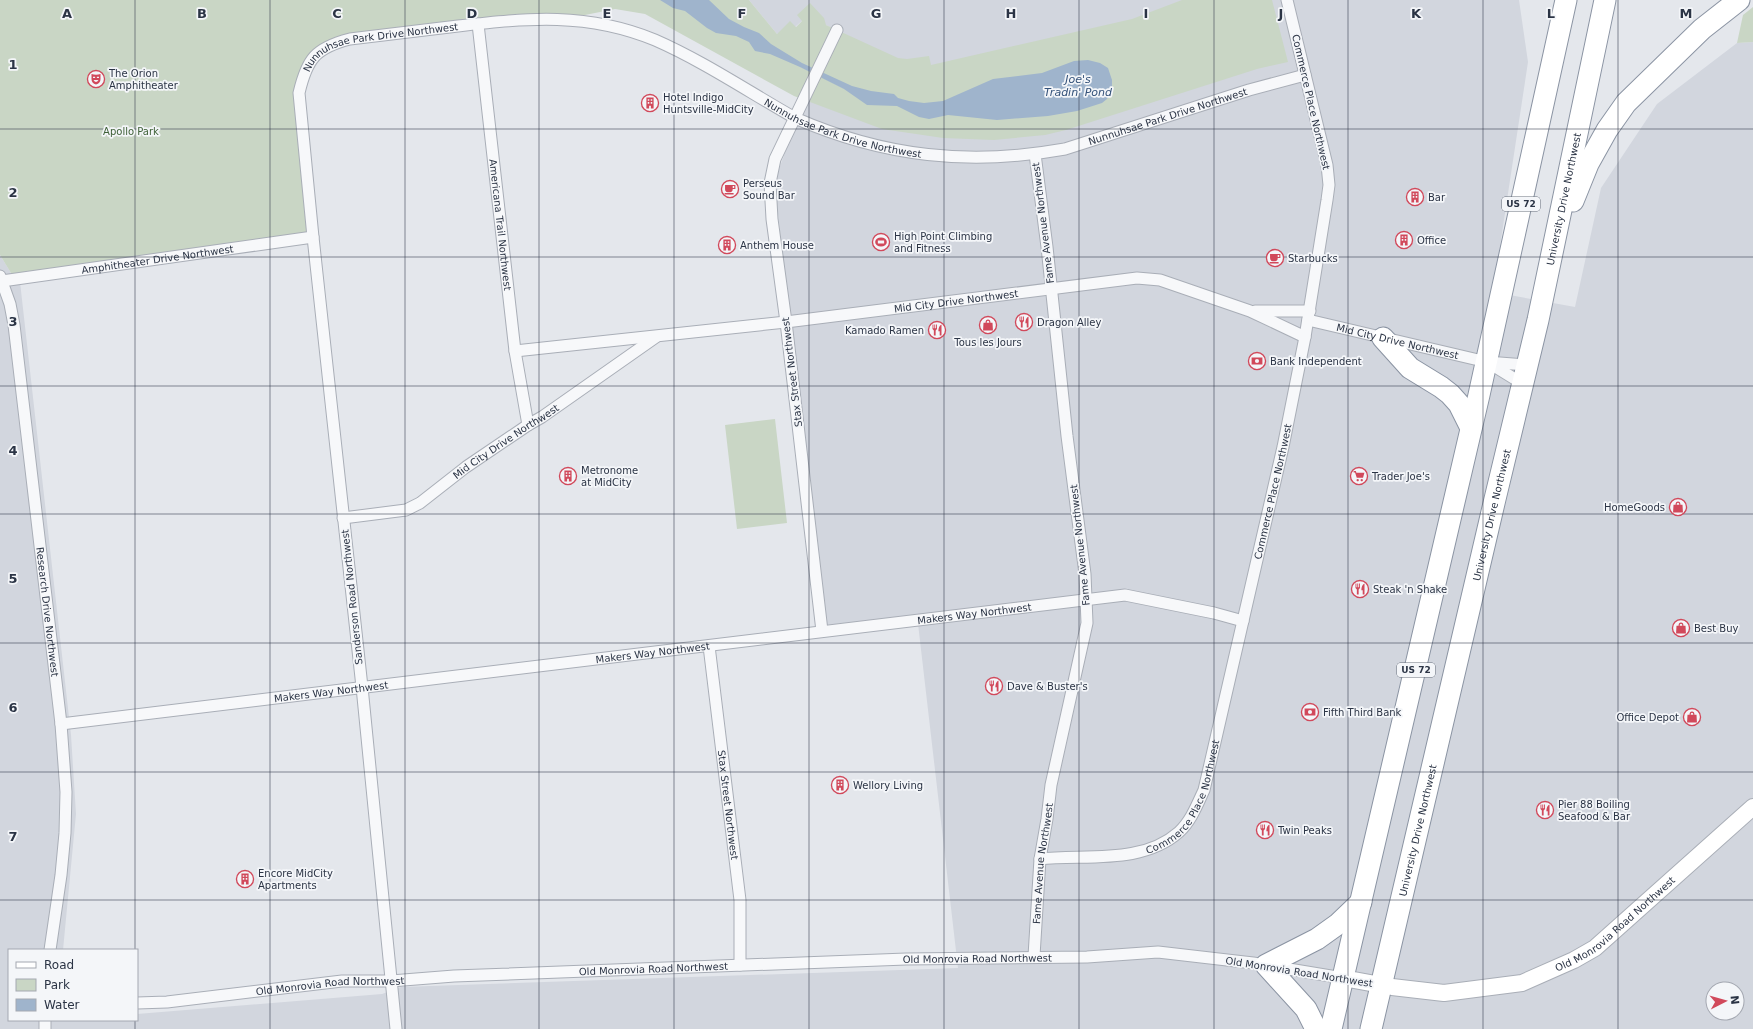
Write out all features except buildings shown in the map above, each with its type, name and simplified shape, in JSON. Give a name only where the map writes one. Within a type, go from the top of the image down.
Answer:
[{"type":"highway","points":[[1551,0],[1551,24],[1554,47]]},
{"type":"highway","name":"US 72","points":[[1331,1029],[1487,362],[1554,47],[1566,0]]},
{"type":"highway","name":"University Drive Northwest","points":[[1371,1029],[1525,375],[1605,0]]},
{"type":"highway","points":[[1552,251],[1588,164],[1607,130],[1626,103],[1702,29],[1739,0]]},
{"type":"highway","points":[[1383,338],[1410,368],[1450,394],[1459,404],[1471,428]]},
{"type":"highway","points":[[1316,1029],[1306,1009],[1266,966],[1318,939],[1338,924],[1361,902]]},
{"type":"street","name":"Commerce Place Northwest","points":[[1040,859],[1064,857],[1112,857],[1128,855],[1155,848],[1179,832],[1194,812],[1204,790],[1283,447],[1309,316],[1327,200],[1329,176],[1287,0]]},
{"type":"street","name":"Nunnuhsae Park Drive Northwest","points":[[313,237],[299,93],[303,74],[314,55],[331,44],[350,39],[520,19],[564,19],[588,21],[631,32],[654,40],[683,54],[795,118],[850,138],[910,153],[941,157],[1035,154],[1065,149],[1249,90],[1305,75]]},
{"type":"street","name":"Americana Trail Northwest","points":[[478,24],[515,351],[528,425]]},
{"type":"street","name":"Stax Street Northwest","points":[[822,631],[786,322],[772,219],[770,183],[775,159],[837,30]]},
{"type":"street","name":"Fame Avenue Northwest","points":[[1034,956],[1040,859],[1048,820],[1051,785],[1087,623],[1085,574],[1035,154]]},
{"type":"street","name":"Amphitheater Drive Northwest","points":[[1,279],[313,237]]},
{"type":"street","name":"Sanderson Road Northwest","points":[[313,237],[362,687],[396,1029]]},
{"type":"street","name":"Mid City Drive Northwest","points":[[515,351],[786,322],[1137,278],[1160,280],[1250,311],[1305,337]]},
{"type":"street","name":"Research Drive Northwest","points":[[1,279],[10,304],[14,325],[61,724],[66,792],[65,833],[61,875],[50,949]]},
{"type":"street","name":"Mid City Drive Northwest","points":[[1250,311],[1309,316],[1383,338],[1487,362]]},
{"type":"street","name":"Mid City Drive Northwest","points":[[343,518],[406,510],[420,503],[466,467],[542,417],[657,336]]},
{"type":"street","points":[[1487,362],[1525,375]]},
{"type":"street","points":[[1487,362],[1525,375]]},
{"type":"street","name":"Makers Way Northwest","points":[[61,724],[1125,595],[1214,613],[1243,622]]},
{"type":"street","name":"Stax Street Northwest","points":[[709,646],[740,900],[740,966]]},
{"type":"street","name":"Old Monrovia Road Northwest","points":[[138,1002],[167,1002],[342,981],[391,981],[454,976],[906,959],[1034,956],[1087,957],[1158,952],[1266,966],[1382,985],[1444,993],[1522,983],[1574,960],[1595,948],[1753,806]]},
{"type":"shaded area","points":[[749,0],[1519,0],[1528,62],[1493,292],[1575,307],[1601,188],[1657,104],[1737,43],[1753,42],[1753,1029],[0,1029],[0,255],[11,273],[19,273],[71,735],[76,814],[63,949],[8,949],[8,1021],[138,1021],[138,1014],[382,994],[401,987],[958,968],[917,615],[826,625],[777,205],[777,175],[793,130],[841,33],[826,25],[803,20],[795,27],[777,34]]},
{"type":"green space","name":"Apollo Park","points":[[0,0],[749,0],[777,34],[790,21],[796,27],[802,21],[797,15],[810,3],[824,18],[826,25],[898,58],[907,59],[929,56],[931,65],[1132,19],[1182,0],[1272,0],[1288,62],[1257,69],[1066,130],[1045,135],[994,140],[943,138],[882,129],[794,96],[645,14],[615,9],[565,19],[331,44],[303,74],[313,237],[11,273],[0,255]]},
{"type":"green space","points":[[1753,7],[1753,42],[1737,43],[1743,15]]},
{"type":"green space","points":[[775,419],[787,523],[737,529],[725,425]]},
{"type":"water","name":"Joe's Tradin' Pond","points":[[660,0],[709,0],[729,19],[759,33],[771,44],[802,63],[852,86],[871,91],[894,94],[898,98],[909,101],[924,103],[943,101],[993,79],[1042,73],[1074,61],[1088,60],[1100,63],[1108,68],[1112,80],[1112,89],[1107,99],[1102,103],[1077,111],[1048,116],[997,120],[948,115],[929,119],[919,117],[897,106],[867,105],[844,89],[800,67],[770,54],[755,51],[749,42],[736,36],[716,33],[685,11],[673,8]]},
{"type":"place","name":"The Orion Amphitheater","points":[[96,79]]},
{"type":"place","name":"Hotel Indigo Huntsville-MidCity","points":[[650,103]]},
{"type":"place","name":"Perseus Sound Bar","points":[[730,189]]},
{"type":"place","name":"Bar","points":[[1415,197]]},
{"type":"place","name":"Office","points":[[1404,240]]},
{"type":"place","name":"High Point Climbing and Fitness","points":[[881,242]]},
{"type":"place","name":"Anthem House","points":[[727,245]]},
{"type":"place","name":"Starbucks","points":[[1275,258]]},
{"type":"place","name":"Dragon Alley","points":[[1024,322]]},
{"type":"place","name":"Tous les Jours","points":[[988,325]]},
{"type":"place","name":"Kamado Ramen","points":[[937,330]]},
{"type":"place","name":"Bank Independent","points":[[1257,361]]},
{"type":"place","name":"Metronome at MidCity","points":[[568,476]]},
{"type":"place","name":"Trader Joe's","points":[[1359,476]]},
{"type":"place","name":"HomeGoods","points":[[1678,507]]},
{"type":"place","name":"Steak 'n Shake","points":[[1360,589]]},
{"type":"place","name":"Best Buy","points":[[1681,628]]},
{"type":"place","name":"Dave & Buster's","points":[[994,686]]},
{"type":"place","name":"Fifth Third Bank","points":[[1310,712]]},
{"type":"place","name":"Office Depot","points":[[1692,717]]},
{"type":"place","name":"Wellory Living","points":[[840,785]]},
{"type":"place","name":"Pier 88 Boiling Seafood & Bar","points":[[1545,810]]},
{"type":"place","name":"Twin Peaks","points":[[1265,830]]},
{"type":"place","name":"Encore MidCity Apartments","points":[[245,879]]}]
